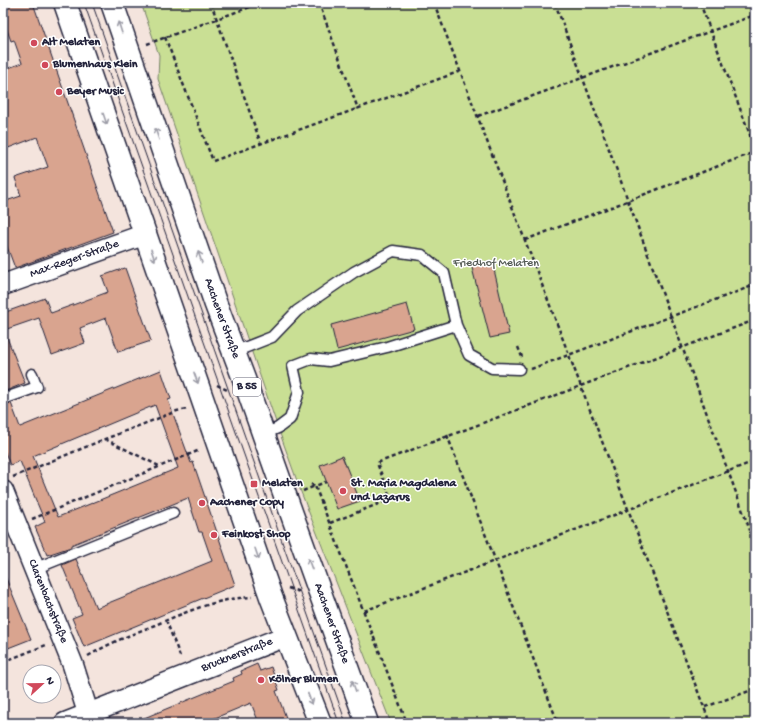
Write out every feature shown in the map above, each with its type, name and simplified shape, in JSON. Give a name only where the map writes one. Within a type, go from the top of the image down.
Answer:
[{"type":"main road","points":[[65,3],[204,403],[277,591],[286,636],[320,723]]},
{"type":"main road","name":"Aachener Straße","points":[[112,3],[160,144],[367,723]]},
{"type":"street","name":"Max-Reger-Straße","points":[[3,286],[146,234]]},
{"type":"street","name":"Clarenbachstraße","points":[[7,485],[17,525],[73,665],[88,713]]},
{"type":"street","name":"Brucknerstraße","points":[[65,723],[286,636]]},
{"type":"lane","points":[[234,352],[272,337],[297,311],[354,272],[393,251],[422,255],[444,273],[456,325],[469,355],[492,368],[519,369]]},
{"type":"lane","points":[[264,434],[278,428],[290,419],[298,392],[293,366],[311,359],[329,361],[387,347],[456,325]]},
{"type":"lane","points":[[3,399],[37,387],[32,374]]},
{"type":"lane","points":[[34,569],[173,513]]},
{"type":"path","points":[[211,3],[261,144]]},
{"type":"path","points":[[142,46],[261,3]]},
{"type":"path","points":[[319,3],[358,108]]},
{"type":"path","points":[[434,3],[710,723]]},
{"type":"path","points":[[555,3],[755,544]]},
{"type":"path","points":[[700,3],[755,148]]},
{"type":"path","points":[[478,116],[755,16]]},
{"type":"path","points":[[166,37],[213,161],[460,71]]},
{"type":"path","points":[[526,240],[755,152]]},
{"type":"path","points":[[519,369],[526,370],[755,285]]},
{"type":"path","points":[[330,523],[391,499],[377,463],[755,320]]},
{"type":"path","points":[[212,382],[229,391]]},
{"type":"path","points":[[7,485],[105,439],[177,411],[204,403]]},
{"type":"path","points":[[448,435],[558,723]]},
{"type":"path","points":[[105,439],[160,467]]},
{"type":"path","points":[[17,525],[160,467],[190,453],[219,444]]},
{"type":"path","points":[[364,611],[755,461]]},
{"type":"path","points":[[286,498],[326,482]]},
{"type":"path","points":[[310,484],[315,486],[407,723]]},
{"type":"path","points":[[73,665],[107,644],[199,607],[238,597],[277,591],[305,594]]},
{"type":"path","name":"Brucknerstraße","points":[[166,620],[188,675]]},
{"type":"path","points":[[3,662],[62,639]]},
{"type":"path","points":[[704,708],[755,688]]},
{"type":"green space","name":"Friedhof Melaten","points":[[141,3],[755,3],[755,723],[391,723],[301,492],[278,428],[158,79],[159,55]]},
{"type":"building","points":[[3,3],[33,3],[113,232],[15,268],[3,236],[3,202],[21,196],[15,178],[48,167],[37,137],[3,150],[3,70],[22,63],[14,40],[11,41],[3,19]]},
{"type":"building","points":[[492,261],[509,334],[490,338],[471,264]]},
{"type":"building","points":[[125,268],[151,341],[118,352],[106,318],[80,328],[85,343],[52,355],[39,318],[4,330],[25,383],[3,392],[3,313],[45,298],[51,313],[108,292],[102,276]]},
{"type":"building","points":[[407,304],[414,329],[337,350],[331,325]]},
{"type":"building","points":[[161,370],[171,399],[168,400],[191,463],[193,462],[235,585],[84,647],[72,618],[82,614],[62,565],[76,559],[96,608],[212,561],[202,532],[199,532],[188,498],[71,545],[71,547],[47,555],[35,527],[45,522],[20,461],[10,465],[3,447],[3,405],[11,403],[20,427]],"holes":[[[155,405],[178,468],[58,517],[33,456]]]},
{"type":"building","name":"St. Maria Magdalena und Lazarus","points":[[342,456],[360,501],[337,509],[320,465]]},
{"type":"building","points":[[3,571],[31,639],[3,650]]},
{"type":"building","points":[[257,664],[260,671],[271,667],[279,690],[276,691],[288,723],[259,723],[251,703],[203,723],[132,723],[234,681],[233,678],[242,674],[241,671]]},
{"type":"tram line","points":[[84,3],[339,723]]},
{"type":"tram line","points":[[92,3],[346,723]]},
{"type":"place","name":"Alt Melaten","points":[[34,43]]},
{"type":"place","name":"Blumenhaus Klein","points":[[45,65]]},
{"type":"place","name":"Beyer Music","points":[[59,92]]},
{"type":"place","name":"Melaten","points":[[254,484]]},
{"type":"place","name":"St. Maria Magdalena und Lazarus","points":[[343,491]]},
{"type":"place","name":"Aachener Copy","points":[[202,503]]},
{"type":"place","name":"Feinkost Shop","points":[[214,535]]},
{"type":"place","name":"Kölner Blumen","points":[[261,680]]}]
